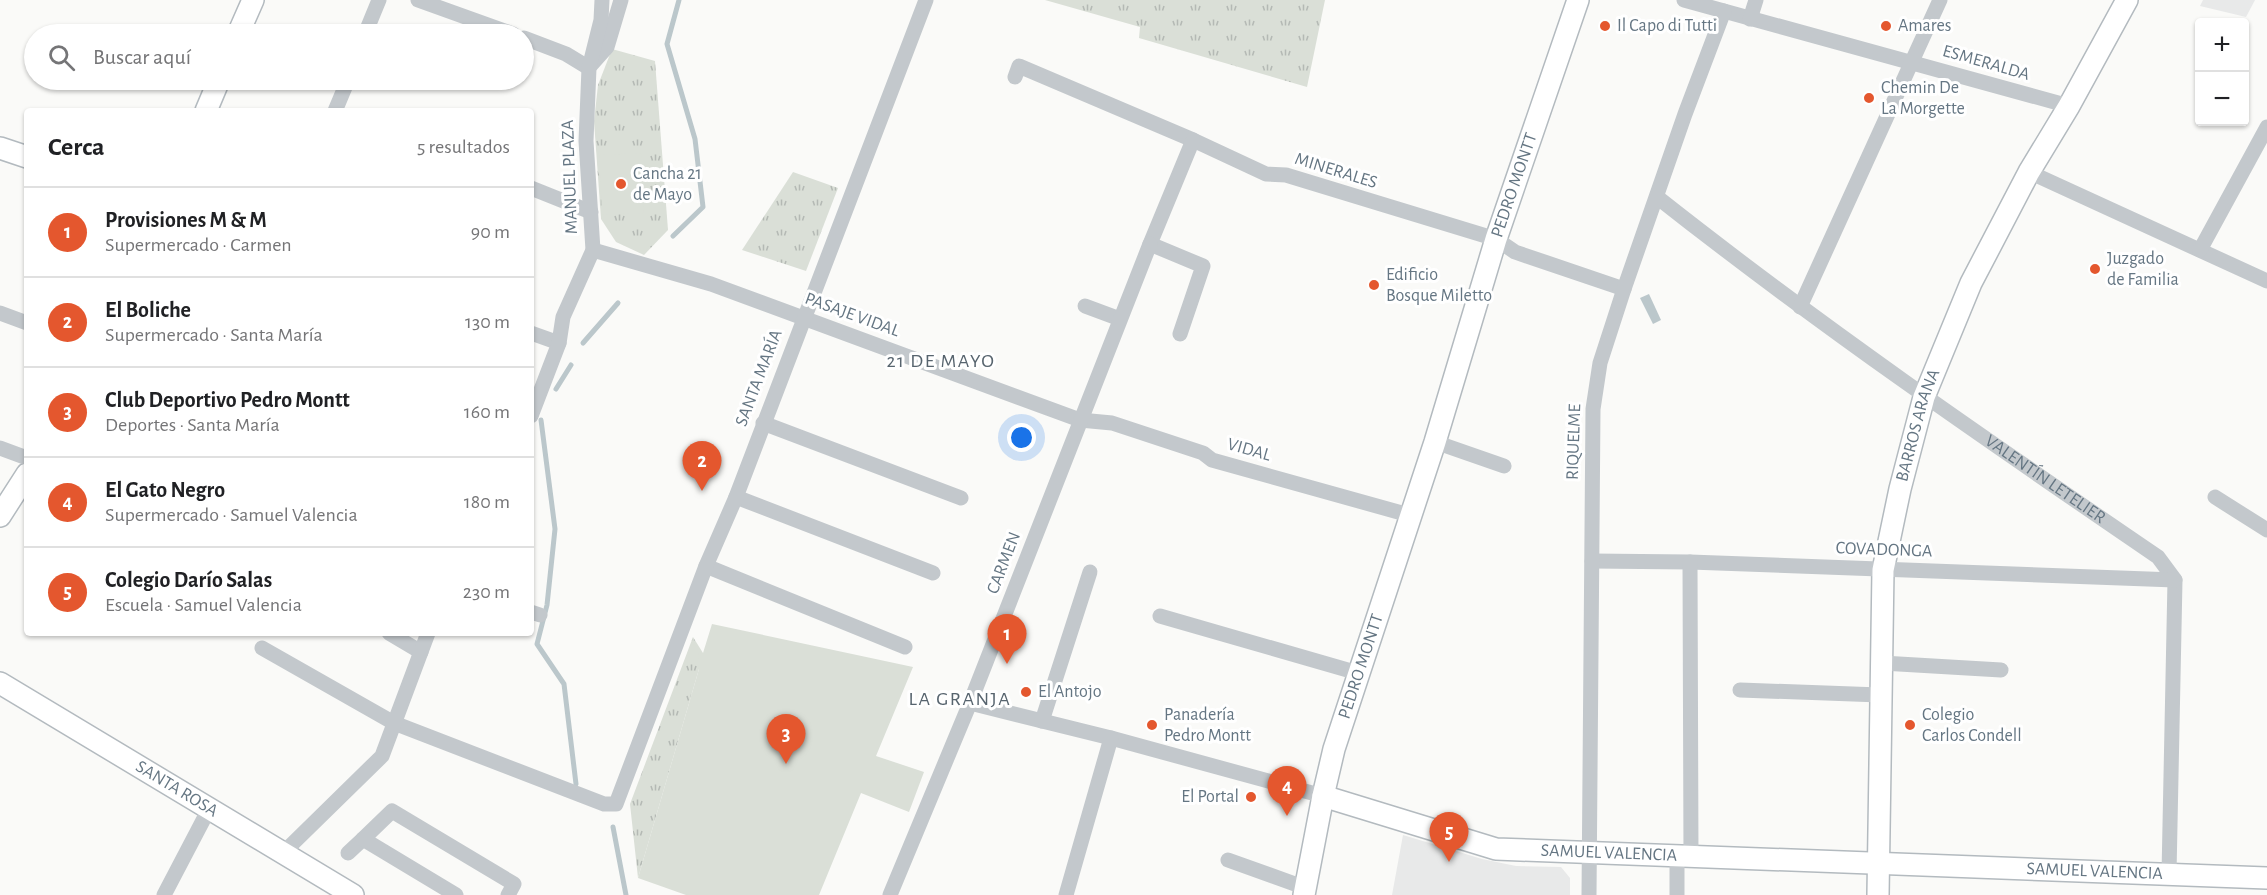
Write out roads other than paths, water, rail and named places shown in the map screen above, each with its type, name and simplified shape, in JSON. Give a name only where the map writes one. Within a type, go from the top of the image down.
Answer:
[{"type":"main road","points":[[242,24],[253,0]]},
{"type":"main road","name":"PEDRO MONTT","points":[[1305,891],[1334,749],[1435,442],[1496,239],[1578,0]]},
{"type":"main road","name":"BARROS ARANA","points":[[1878,895],[1883,570],[1900,489],[1924,397],[1971,283],[2028,172],[2069,106],[2127,0]]},
{"type":"main road","points":[[207,108],[215,90]]},
{"type":"main road","points":[[0,148],[24,156]]},
{"type":"main road","points":[[0,516],[24,479]]},
{"type":"main road","name":"SANTA ROSA","points":[[0,683],[353,895]]},
{"type":"main road","name":"SAMUEL VALENCIA","points":[[1323,796],[1496,849],[1878,862],[2169,885],[2267,878]]},
{"type":"street","points":[[369,24],[379,0]]},
{"type":"street","points":[[418,0],[485,24]]},
{"type":"street","name":"MANUEL PLAZA","points":[[534,408],[559,343],[563,317],[593,249],[586,141],[589,68],[602,0]]},
{"type":"street","points":[[534,42],[566,54],[589,68],[607,47],[621,0]]},
{"type":"street","name":"SANTA MARÍA","points":[[394,723],[604,804],[616,804],[926,0]]},
{"type":"street","name":"ESMERALDA","points":[[1684,0],[2069,106]]},
{"type":"street","points":[[1750,19],[1756,0]]},
{"type":"street","points":[[1800,307],[1940,0]]},
{"type":"street","name":"RIQUELME","points":[[1589,895],[1593,409],[1600,363],[1685,114],[1724,11]]},
{"type":"street","name":"MINERALES","points":[[1015,76],[1020,66],[1266,174],[1286,175],[1496,239],[1515,252],[1624,289]]},
{"type":"street","points":[[336,108],[344,90]]},
{"type":"street","points":[[2200,250],[2267,127]]},
{"type":"street","name":"CARMEN","points":[[890,895],[970,703],[1120,319],[1193,140]]},
{"type":"street","points":[[2028,172],[2267,281]]},
{"type":"street","points":[[534,189],[591,212]]},
{"type":"street","name":"VALENTÍN LETELIER","points":[[1657,197],[1800,307],[1924,397],[2158,557],[2175,580]]},
{"type":"street","points":[[1150,244],[1203,266],[1179,334]]},
{"type":"street","name":"PASAJE VIDAL","points":[[593,249],[711,284],[1080,420]]},
{"type":"street","points":[[1085,306],[1120,319]]},
{"type":"street","points":[[0,314],[24,322]]},
{"type":"street","points":[[534,334],[559,343]]},
{"type":"street","name":"VIDAL","points":[[1080,420],[1112,423],[1203,453],[1212,460],[1410,515]]},
{"type":"street","points":[[763,423],[961,498]]},
{"type":"street","points":[[1435,442],[1504,466]]},
{"type":"street","points":[[0,448],[24,457]]},
{"type":"street","points":[[736,497],[933,573]]},
{"type":"street","points":[[2215,497],[2267,530]]},
{"type":"street","name":"COVADONGA","points":[[1592,561],[1690,562],[2175,580]]},
{"type":"street","points":[[1677,895],[1684,856],[1690,562]]},
{"type":"street","points":[[706,566],[905,647]]},
{"type":"street","points":[[1042,721],[1090,572]]},
{"type":"street","points":[[2169,885],[2175,580]]},
{"type":"street","points":[[1160,616],[1358,673]]},
{"type":"street","points":[[394,636],[421,652]]},
{"type":"street","points":[[284,852],[382,756],[427,636]]},
{"type":"street","points":[[262,648],[394,723]]},
{"type":"street","points":[[1882,663],[2001,670]]},
{"type":"street","points":[[1740,690],[1880,695]]},
{"type":"street","name":"SAMUEL VALENCIA","points":[[970,703],[1111,738],[1323,796]]},
{"type":"street","points":[[1066,895],[1111,738]]},
{"type":"street","points":[[164,895],[209,809]]},
{"type":"street","points":[[348,853],[392,811],[514,884],[508,895]]},
{"type":"street","points":[[363,839],[456,895]]},
{"type":"street","points":[[1228,860],[1305,891]]},
{"type":"waterway","points":[[673,236],[703,207],[695,139],[667,44],[679,0]]},
{"type":"waterway","points":[[583,343],[618,303]]},
{"type":"waterway","points":[[556,389],[571,365]]},
{"type":"waterway","points":[[541,420],[555,529],[547,605],[537,644],[564,684],[576,784]]},
{"type":"waterway","points":[[613,827],[626,895]]},
{"type":"place","name":"Il Capo di Tutti","points":[[1605,26]]},
{"type":"place","name":"Amares","points":[[1886,26]]},
{"type":"place","name":"Chemin De La Morgette","points":[[1869,98]]},
{"type":"place","name":"Cancha 21 de Mayo","points":[[621,184]]},
{"type":"place","name":"Juzgado de Familia","points":[[2095,269]]},
{"type":"place","name":"Edificio Bosque Miletto","points":[[1374,285]]},
{"type":"place","name":"El Boliche","points":[[702,491]]},
{"type":"place","name":"Provisiones M & M","points":[[1007,664]]},
{"type":"place","name":"El Antojo","points":[[1026,692]]},
{"type":"place","name":"Panadería Pedro Montt","points":[[1152,725]]},
{"type":"place","name":"Colegio Carlos Condell","points":[[1910,725]]},
{"type":"place","name":"Club Deportivo Pedro Montt","points":[[786,764]]},
{"type":"place","name":"El Portal","points":[[1251,797]]},
{"type":"place","name":"El Gato Negro","points":[[1287,816]]},
{"type":"place","name":"Colegio Darío Salas","points":[[1449,862]]},
{"type":"district","name":"21 DE MAYO","points":[[941,361]]},
{"type":"district","name":"LA GRANJA","points":[[960,699]]}]
